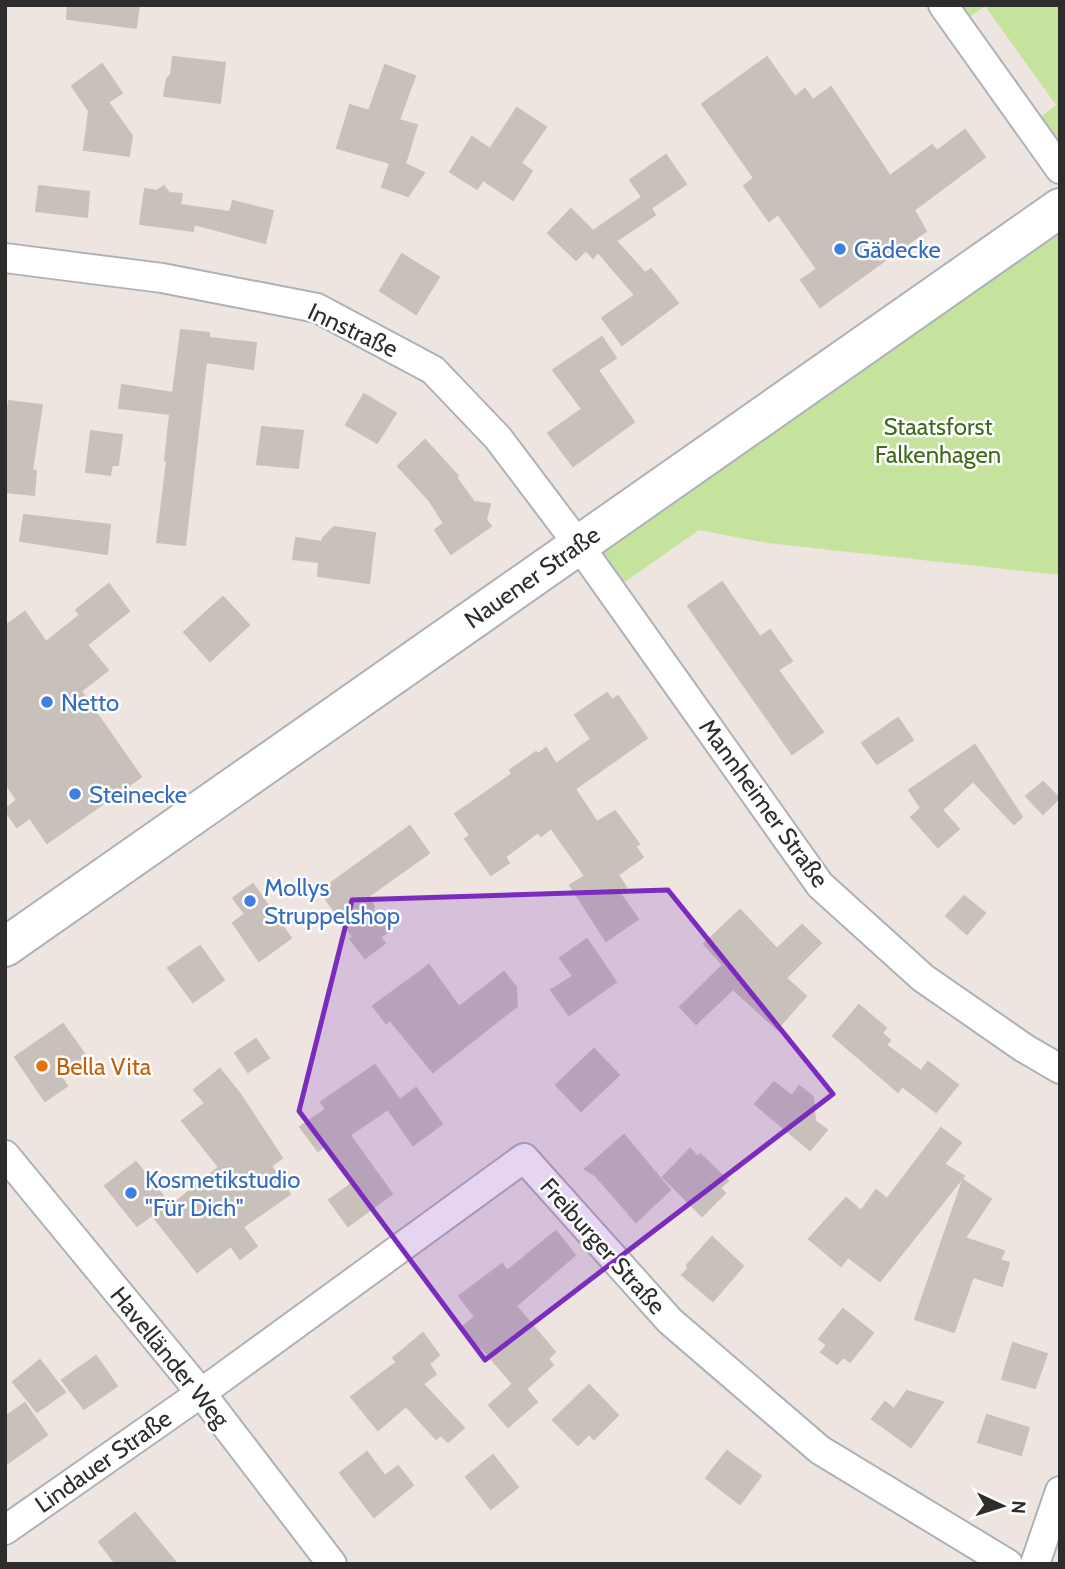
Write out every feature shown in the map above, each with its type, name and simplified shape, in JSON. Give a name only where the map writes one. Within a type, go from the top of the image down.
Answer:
[{"type":"main road","name":"Nauener Straße","points":[[5,947],[1060,208]]},
{"type":"street","points":[[943,5],[1060,169]]},
{"type":"street","name":"Innstraße","points":[[5,258],[162,278],[317,308],[433,370],[498,438],[578,544]]},
{"type":"street","name":"Mannheimer Straße","points":[[578,544],[820,885],[923,978],[1024,1048],[1060,1069]]},
{"type":"street","name":"Havelländer Weg","points":[[5,1154],[201,1393],[331,1564]]},
{"type":"street","name":"Freiburger Straße","points":[[201,1393],[524,1158],[670,1321],[820,1450],[1008,1564]]},
{"type":"street","name":"Lindauer Straße","points":[[5,1530],[201,1393]]},
{"type":"street","points":[[1035,1564],[1060,1490]]},
{"type":"highlighted area","points":[[668,890],[833,1094],[485,1360],[299,1111],[352,900]]},
{"type":"green space","points":[[959,5],[1060,5],[1060,149],[1038,119],[1056,105],[985,6],[968,18]]},
{"type":"green space","name":"Staatsforst Falkenhagen","points":[[1060,208],[1060,575],[767,543],[699,530],[612,591],[578,544]]},
{"type":"building","points":[[68,5],[139,5],[136,28],[67,19]]},
{"type":"building","points":[[173,57],[225,63],[220,103],[164,96]]},
{"type":"building","points":[[767,57],[795,97],[805,89],[813,100],[831,87],[890,176],[932,145],[937,151],[965,130],[985,157],[914,210],[926,231],[820,307],[801,280],[817,269],[778,214],[769,221],[744,186],[754,178],[702,104]]},
{"type":"building","points":[[102,64],[122,93],[108,102],[132,136],[129,156],[84,150],[89,111],[72,86]]},
{"type":"building","points":[[385,65],[415,76],[399,120],[417,125],[405,164],[424,173],[408,196],[382,187],[390,163],[337,148],[350,105],[369,111]]},
{"type":"building","points":[[517,108],[546,127],[521,163],[532,171],[513,200],[483,180],[477,189],[450,172],[472,137],[490,149]]},
{"type":"building","points":[[666,155],[686,184],[651,208],[655,215],[616,241],[645,273],[651,269],[678,303],[622,345],[602,318],[635,295],[598,252],[593,258],[586,250],[576,260],[548,233],[571,209],[593,231],[642,197],[630,180]]},
{"type":"building","points":[[39,186],[89,192],[87,217],[36,211]]},
{"type":"building","points":[[164,186],[169,193],[182,194],[180,205],[230,212],[233,201],[273,211],[265,243],[194,224],[193,231],[140,224],[145,189],[157,191]]},
{"type":"building","points":[[402,254],[439,277],[416,314],[380,291]]},
{"type":"building","points":[[181,330],[209,333],[209,338],[256,343],[253,369],[206,362],[185,545],[157,542],[170,414],[119,408],[122,385],[173,393]]},
{"type":"building","points":[[602,337],[616,358],[598,370],[634,422],[573,466],[548,433],[582,409],[553,370]]},
{"type":"building","points":[[364,394],[396,413],[377,443],[346,425]]},
{"type":"building","points":[[9,401],[42,405],[32,470],[36,471],[34,495],[5,492],[5,427]]},
{"type":"building","points":[[262,427],[303,431],[298,468],[257,464]]},
{"type":"building","points":[[91,431],[122,435],[118,465],[112,465],[110,475],[86,472]]},
{"type":"building","points":[[425,440],[458,476],[456,477],[474,502],[490,504],[486,520],[491,526],[451,554],[435,530],[444,523],[429,500],[398,466]]},
{"type":"building","points":[[24,515],[110,525],[107,554],[20,541]]},
{"type":"building","points":[[334,527],[375,533],[369,583],[318,576],[319,562],[293,559],[296,538],[322,542]]},
{"type":"building","points":[[722,582],[760,637],[770,630],[792,661],[778,670],[823,732],[792,754],[688,606]]},
{"type":"building","name":"Netto","points":[[109,584],[129,611],[87,645],[108,670],[81,691],[141,777],[47,843],[30,818],[17,827],[5,810],[17,800],[5,783],[5,626],[25,612],[46,642],[80,615],[76,610]]},
{"type":"building","points":[[223,597],[249,625],[210,661],[184,632]]},
{"type":"building","points":[[607,693],[612,700],[618,696],[647,738],[575,789],[597,822],[615,811],[639,844],[635,846],[643,857],[618,875],[626,887],[619,892],[638,919],[606,941],[570,885],[585,876],[551,828],[541,836],[538,832],[505,857],[509,863],[491,875],[465,839],[470,835],[455,814],[512,774],[510,770],[536,752],[538,754],[546,748],[556,764],[591,739],[575,715]]},
{"type":"building","points":[[898,718],[913,740],[877,764],[862,743]]},
{"type":"building","points":[[975,745],[1022,817],[1014,824],[973,781],[942,810],[959,829],[938,847],[911,817],[921,808],[909,790]]},
{"type":"building","points":[[1043,782],[1059,798],[1043,814],[1026,796]]},
{"type":"building","points":[[410,826],[429,853],[369,896],[374,907],[372,909],[388,932],[380,937],[385,943],[365,958],[320,891]]},
{"type":"building","points":[[253,884],[291,938],[259,961],[233,923],[245,914],[233,898]]},
{"type":"building","points":[[964,896],[985,913],[967,934],[946,916]]},
{"type":"building","points":[[740,910],[777,949],[802,925],[821,943],[786,978],[806,996],[777,1029],[733,989],[696,1024],[680,1007],[723,965],[704,944]]},
{"type":"building","points":[[587,939],[616,982],[569,1015],[551,990],[573,976],[560,958]]},
{"type":"building","points":[[200,946],[224,980],[193,1002],[168,968]]},
{"type":"building","points":[[429,965],[459,1007],[504,972],[516,987],[517,1006],[433,1072],[390,1020],[386,1023],[373,1006]]},
{"type":"building","points":[[859,1005],[886,1028],[882,1033],[890,1040],[886,1045],[921,1071],[928,1062],[958,1085],[936,1112],[902,1086],[898,1092],[833,1036]]},
{"type":"building","points":[[63,1024],[88,1059],[61,1077],[67,1086],[45,1101],[15,1057]]},
{"type":"building","points":[[256,1039],[269,1058],[248,1072],[235,1053]]},
{"type":"building","points":[[594,1049],[619,1075],[581,1111],[556,1085]]},
{"type":"building","points":[[375,1065],[400,1100],[416,1088],[442,1124],[413,1145],[388,1109],[350,1135],[392,1194],[348,1226],[329,1200],[354,1182],[326,1145],[318,1151],[300,1127],[326,1109],[321,1102]]},
{"type":"building","points":[[220,1069],[240,1094],[282,1158],[271,1166],[290,1194],[243,1227],[257,1246],[240,1259],[231,1246],[197,1272],[152,1215],[137,1226],[105,1186],[136,1162],[171,1206],[219,1167],[182,1121],[205,1103],[194,1090]]},
{"type":"building","points":[[774,1082],[792,1096],[799,1086],[813,1097],[815,1121],[827,1130],[810,1150],[755,1104]]},
{"type":"building","points":[[941,1128],[961,1143],[944,1164],[964,1176],[880,1281],[848,1257],[841,1266],[809,1239],[846,1198],[861,1211],[876,1190],[887,1199]]},
{"type":"building","points":[[624,1135],[670,1190],[636,1222],[596,1176],[585,1169]]},
{"type":"building","points":[[690,1149],[698,1157],[700,1154],[728,1181],[720,1188],[725,1193],[702,1216],[663,1177]]},
{"type":"building","points":[[963,1180],[991,1199],[965,1238],[1004,1251],[1000,1260],[1009,1263],[1002,1286],[973,1277],[954,1332],[915,1319]]},
{"type":"building","points":[[556,1231],[575,1255],[516,1306],[555,1352],[548,1359],[553,1365],[526,1389],[537,1402],[508,1427],[489,1405],[513,1384],[462,1327],[475,1317],[459,1296],[502,1264],[507,1271]]},
{"type":"building","points":[[712,1237],[743,1266],[713,1301],[682,1275],[688,1269],[687,1265]]},
{"type":"building","points":[[843,1309],[873,1333],[850,1362],[843,1357],[837,1364],[821,1352],[827,1345],[819,1339]]},
{"type":"building","points":[[423,1333],[439,1355],[429,1364],[436,1374],[423,1384],[464,1428],[448,1442],[441,1435],[436,1439],[406,1406],[378,1430],[351,1397],[397,1362],[393,1358]]},
{"type":"building","points":[[1013,1343],[1047,1354],[1035,1388],[1002,1379]]},
{"type":"building","points":[[96,1356],[117,1386],[84,1409],[62,1380]]},
{"type":"building","points":[[40,1360],[65,1392],[37,1412],[13,1382]]},
{"type":"building","points":[[589,1385],[618,1415],[594,1439],[589,1434],[578,1445],[553,1420]]},
{"type":"building","points":[[907,1391],[943,1402],[911,1447],[872,1419],[885,1402],[894,1409]]},
{"type":"building","points":[[25,1403],[47,1435],[5,1465],[5,1417]]},
{"type":"building","points":[[987,1415],[1029,1428],[1021,1455],[978,1442]]},
{"type":"building","points":[[727,1451],[761,1476],[740,1504],[706,1478]]},
{"type":"building","points":[[367,1452],[385,1476],[398,1466],[413,1485],[374,1517],[340,1473]]},
{"type":"building","points":[[493,1455],[518,1487],[491,1509],[466,1477]]},
{"type":"building","points":[[135,1513],[177,1564],[116,1564],[99,1542]]},
{"type":"place","name":"Gädecke","points":[[840,249]]},
{"type":"place","name":"Netto","points":[[47,702]]},
{"type":"place","name":"Steinecke","points":[[75,794]]},
{"type":"place","name":"Mollys Struppelshop","points":[[250,901]]},
{"type":"place","name":"Bella Vita","points":[[42,1066]]},
{"type":"place","name":"Kosmetikstudio \"Für Dich\"","points":[[131,1193]]}]
